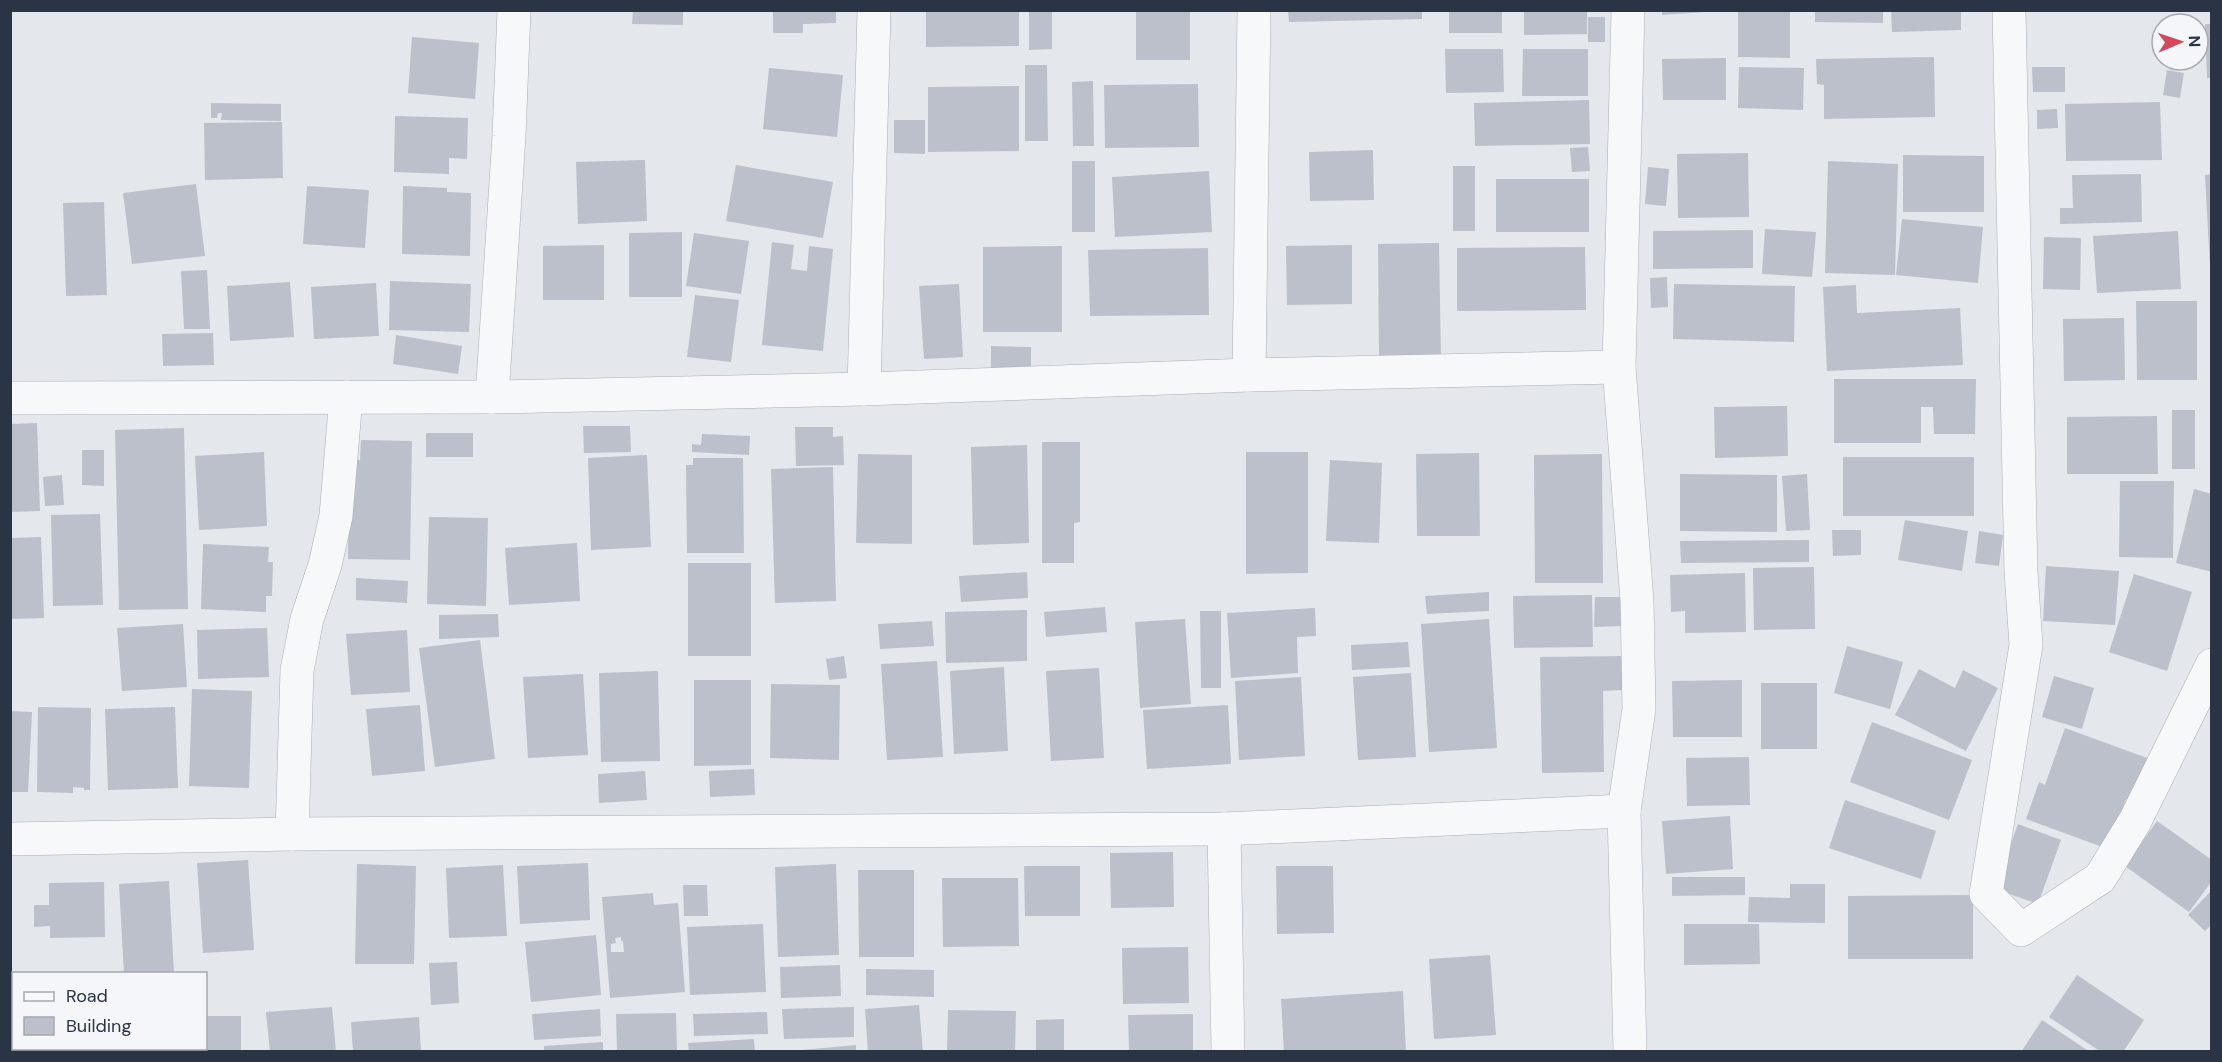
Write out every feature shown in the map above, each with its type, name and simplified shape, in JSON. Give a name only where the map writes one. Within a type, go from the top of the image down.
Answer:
[{"type":"street","points":[[492,397],[509,136],[514,10]]},
{"type":"street","points":[[864,388],[874,10]]},
{"type":"street","points":[[1249,375],[1254,10]]},
{"type":"street","points":[[1628,10],[1619,367],[1636,601],[1639,709],[1624,811],[1630,1052]]},
{"type":"street","points":[[2009,10],[2022,572],[2026,645],[1986,894],[2021,930],[2100,878],[2135,821],[2211,665]]},
{"type":"street","points":[[10,398],[492,397],[864,388],[1249,375],[1619,367]]},
{"type":"street","points":[[292,834],[297,670],[307,619],[325,565],[336,516],[346,397]]},
{"type":"street","points":[[10,839],[292,834],[1224,830],[1624,811]]},
{"type":"street","points":[[1224,830],[1228,1052]]},
{"type":"building","points":[[633,10],[683,10],[683,25],[632,24]]},
{"type":"building","points":[[773,10],[836,10],[836,23],[803,24],[803,33],[773,33]]},
{"type":"building","points":[[926,10],[1019,10],[1019,46],[926,47]]},
{"type":"building","points":[[1029,10],[1052,10],[1052,49],[1029,50]]},
{"type":"building","points":[[1136,10],[1190,10],[1190,60],[1136,60]]},
{"type":"building","points":[[1288,10],[1422,10],[1422,19],[1289,22]]},
{"type":"building","points":[[1449,10],[1502,10],[1502,33],[1449,33]]},
{"type":"building","points":[[1524,10],[1587,10],[1587,34],[1524,35]]},
{"type":"building","points":[[1662,10],[1705,10],[1705,12],[1662,15]]},
{"type":"building","points":[[1738,10],[1790,10],[1790,58],[1738,57]]},
{"type":"building","points":[[1815,10],[1883,10],[1883,23],[1815,22]]},
{"type":"building","points":[[1891,10],[1961,10],[1961,30],[1892,32]]},
{"type":"building","points":[[1588,17],[1605,17],[1605,42],[1588,42]]},
{"type":"building","points":[[2210,24],[2212,24],[2212,78],[2207,78],[2207,72],[2210,72]]},
{"type":"building","points":[[412,37],[479,43],[475,99],[408,93]]},
{"type":"building","points":[[1445,49],[1503,49],[1504,92],[1446,93]]},
{"type":"building","points":[[1523,49],[1588,49],[1588,96],[1522,96]]},
{"type":"building","points":[[1934,57],[1935,117],[1824,119],[1824,85],[1817,84],[1816,59]]},
{"type":"building","points":[[1726,58],[1726,100],[1663,100],[1662,59]]},
{"type":"building","points":[[1025,65],[1047,65],[1048,141],[1025,141]]},
{"type":"building","points":[[1739,67],[1804,68],[1803,110],[1738,108]]},
{"type":"building","points":[[2032,67],[2065,67],[2065,92],[2033,92]]},
{"type":"building","points":[[769,68],[843,75],[837,137],[763,129]]},
{"type":"building","points":[[2167,72],[2184,73],[2180,98],[2163,95]]},
{"type":"building","points":[[1093,81],[1094,146],[1073,146],[1072,82]]},
{"type":"building","points":[[1198,84],[1199,147],[1105,148],[1104,85]]},
{"type":"building","points":[[1019,86],[1019,151],[928,152],[928,87]]},
{"type":"building","points":[[1589,100],[1590,144],[1475,146],[1474,103]]},
{"type":"building","points":[[2160,102],[2162,160],[2066,161],[2065,104]]},
{"type":"building","points":[[211,103],[281,104],[281,121],[221,120],[222,113],[218,113],[217,118],[211,118]]},
{"type":"building","points":[[2057,109],[2058,128],[2037,129],[2037,110]]},
{"type":"building","points":[[395,116],[468,118],[467,159],[449,158],[449,174],[394,172]]},
{"type":"building","points":[[894,120],[925,120],[925,154],[894,153]]},
{"type":"building","points":[[282,122],[283,178],[205,180],[204,123]]},
{"type":"building","points":[[1588,147],[1590,171],[1572,172],[1570,148]]},
{"type":"building","points":[[1373,150],[1374,200],[1310,201],[1309,152]]},
{"type":"building","points":[[1748,153],[1749,217],[1678,218],[1677,154]]},
{"type":"building","points":[[1903,155],[1984,156],[1984,212],[1903,212]]},
{"type":"building","points":[[645,160],[647,221],[578,224],[576,162]]},
{"type":"building","points":[[1072,161],[1095,161],[1095,232],[1072,232]]},
{"type":"building","points":[[1828,161],[1898,164],[1895,275],[1825,273]]},
{"type":"building","points":[[736,165],[833,182],[823,238],[726,221]]},
{"type":"building","points":[[1453,166],[1475,166],[1475,231],[1453,231]]},
{"type":"building","points":[[1648,167],[1669,169],[1666,206],[1645,204]]},
{"type":"building","points":[[1209,171],[1212,232],[1115,237],[1112,177]]},
{"type":"building","points":[[2141,174],[2142,222],[2060,224],[2060,208],[2073,208],[2072,175]]},
{"type":"building","points":[[2212,174],[2212,267],[2210,267],[2205,175]]},
{"type":"building","points":[[1496,179],[1589,179],[1589,232],[1496,232]]},
{"type":"building","points":[[196,184],[205,256],[132,264],[123,193]]},
{"type":"building","points":[[307,186],[369,190],[365,248],[303,244]]},
{"type":"building","points":[[403,186],[447,188],[447,192],[471,193],[470,256],[402,254]]},
{"type":"building","points":[[104,202],[107,295],[66,296],[63,203]]},
{"type":"building","points":[[1902,219],[1983,227],[1978,283],[1896,275]]},
{"type":"building","points":[[1765,229],[1816,232],[1812,277],[1762,274]]},
{"type":"building","points":[[1753,230],[1753,268],[1653,269],[1653,231]]},
{"type":"building","points":[[2178,231],[2181,289],[2097,293],[2093,236]]},
{"type":"building","points":[[682,232],[682,297],[629,297],[629,233]]},
{"type":"building","points":[[694,233],[749,241],[741,294],[686,286]]},
{"type":"building","points":[[2044,237],[2081,238],[2080,290],[2043,289]]},
{"type":"building","points":[[772,242],[794,245],[791,269],[807,271],[809,246],[833,249],[823,351],[762,345]]},
{"type":"building","points":[[1439,243],[1441,361],[1379,362],[1378,244]]},
{"type":"building","points":[[604,245],[604,300],[543,300],[543,246]]},
{"type":"building","points":[[1352,245],[1352,304],[1287,305],[1286,246]]},
{"type":"building","points":[[1062,246],[1062,332],[983,332],[983,247]]},
{"type":"building","points":[[1585,247],[1586,310],[1457,311],[1457,248]]},
{"type":"building","points":[[1208,248],[1209,315],[1090,316],[1088,250]]},
{"type":"building","points":[[207,270],[210,329],[184,329],[181,271]]},
{"type":"building","points":[[1667,277],[1668,307],[1651,308],[1650,278]]},
{"type":"building","points":[[390,281],[471,284],[469,332],[389,330]]},
{"type":"building","points":[[290,282],[294,337],[230,341],[227,286]]},
{"type":"building","points":[[376,283],[379,336],[314,339],[311,287]]},
{"type":"building","points":[[959,284],[963,357],[924,359],[919,286]]},
{"type":"building","points":[[1674,284],[1795,286],[1794,342],[1673,339]]},
{"type":"building","points":[[1856,285],[1857,313],[1960,308],[1963,365],[1827,371],[1823,287]]},
{"type":"building","points":[[695,295],[739,300],[731,362],[687,357]]},
{"type":"building","points":[[2136,301],[2197,301],[2197,380],[2137,380]]},
{"type":"building","points":[[2124,318],[2125,380],[2064,381],[2063,319]]},
{"type":"building","points":[[213,333],[214,365],[163,366],[162,334]]},
{"type":"building","points":[[396,335],[462,346],[458,374],[393,364]]},
{"type":"building","points":[[991,346],[1031,347],[1031,378],[991,378]]},
{"type":"building","points":[[1834,379],[1976,379],[1975,434],[1934,434],[1933,407],[1921,407],[1921,443],[1834,443]]},
{"type":"building","points":[[1787,406],[1788,456],[1715,458],[1714,407]]},
{"type":"building","points":[[2172,410],[2195,410],[2195,469],[2172,469]]},
{"type":"building","points":[[2157,416],[2158,474],[2067,474],[2067,417]]},
{"type":"building","points":[[37,423],[40,511],[10,512],[10,424]]},
{"type":"building","points":[[583,426],[630,426],[631,452],[584,453]]},
{"type":"building","points":[[795,427],[833,427],[833,437],[843,436],[844,465],[796,466]]},
{"type":"building","points":[[184,428],[188,609],[119,610],[115,430]]},
{"type":"building","points":[[426,433],[473,433],[473,457],[426,457]]},
{"type":"building","points":[[702,434],[750,436],[749,455],[692,452],[692,444],[701,445]]},
{"type":"building","points":[[361,440],[412,441],[410,560],[348,559],[349,460],[360,460]]},
{"type":"building","points":[[1042,442],[1080,442],[1080,522],[1074,523],[1074,563],[1042,563]]},
{"type":"building","points":[[1027,445],[1029,543],[973,545],[971,447]]},
{"type":"building","points":[[82,450],[104,450],[104,486],[82,485]]},
{"type":"building","points":[[264,452],[267,526],[199,530],[195,456]]},
{"type":"building","points":[[1246,452],[1308,452],[1308,573],[1246,574]]},
{"type":"building","points":[[1479,453],[1480,536],[1417,536],[1416,454]]},
{"type":"building","points":[[858,454],[912,455],[912,544],[856,543]]},
{"type":"building","points":[[1602,454],[1603,583],[1535,583],[1534,455]]},
{"type":"building","points":[[647,455],[651,547],[591,550],[588,458]]},
{"type":"building","points":[[1843,457],[1974,457],[1974,516],[1843,516]]},
{"type":"building","points":[[693,458],[743,458],[744,553],[687,553],[686,465],[693,465]]},
{"type":"building","points":[[1330,460],[1382,463],[1379,543],[1326,541]]},
{"type":"building","points":[[833,467],[836,601],[775,603],[771,469]]},
{"type":"building","points":[[1680,474],[1777,475],[1777,532],[1680,531]]},
{"type":"building","points":[[1807,474],[1810,530],[1786,531],[1782,476]]},
{"type":"building","points":[[62,475],[64,505],[45,506],[43,477]]},
{"type":"building","points":[[2120,481],[2174,481],[2173,558],[2119,557]]},
{"type":"building","points":[[2194,489],[2212,494],[2212,572],[2176,563]]},
{"type":"building","points":[[100,514],[103,605],[53,606],[51,515]]},
{"type":"building","points":[[429,517],[488,518],[486,606],[427,604]]},
{"type":"building","points":[[1905,520],[1968,531],[1962,571],[1898,560]]},
{"type":"building","points":[[1832,530],[1861,530],[1861,555],[1833,556]]},
{"type":"building","points":[[1979,531],[2003,535],[1999,566],[1975,563]]},
{"type":"building","points":[[41,537],[44,618],[10,619],[10,538]]},
{"type":"building","points":[[1809,540],[1809,562],[1681,563],[1680,541]]},
{"type":"building","points":[[577,543],[580,601],[509,605],[505,548]]},
{"type":"building","points":[[203,544],[269,547],[268,562],[273,562],[272,596],[266,596],[266,612],[201,609]]},
{"type":"building","points":[[688,563],[751,563],[751,656],[688,656]]},
{"type":"building","points":[[2046,566],[2119,571],[2115,625],[2043,621]]},
{"type":"building","points":[[1814,567],[1815,629],[1754,630],[1753,568]]},
{"type":"building","points":[[1027,572],[1028,598],[961,602],[959,576]]},
{"type":"building","points":[[1745,573],[1746,632],[1685,633],[1685,611],[1671,612],[1670,575]]},
{"type":"building","points":[[2134,574],[2192,592],[2167,671],[2109,652]]},
{"type":"building","points":[[356,578],[408,581],[407,603],[356,600]]},
{"type":"building","points":[[1489,592],[1489,611],[1427,614],[1425,596]]},
{"type":"building","points":[[1592,595],[1593,647],[1514,648],[1513,596]]},
{"type":"building","points":[[1595,597],[1622,597],[1622,626],[1594,627]]},
{"type":"building","points":[[1105,607],[1107,632],[1046,637],[1044,612]]},
{"type":"building","points":[[1315,608],[1316,636],[1297,637],[1298,673],[1231,678],[1227,613]]},
{"type":"building","points":[[1027,610],[1027,661],[946,663],[945,612]]},
{"type":"building","points":[[1200,611],[1221,611],[1221,688],[1201,688]]},
{"type":"building","points":[[498,614],[499,637],[439,639],[439,615]]},
{"type":"building","points":[[1185,619],[1191,704],[1140,708],[1135,622]]},
{"type":"building","points":[[1489,619],[1497,748],[1429,752],[1421,624]]},
{"type":"building","points":[[932,621],[934,646],[880,649],[878,624]]},
{"type":"building","points":[[183,624],[187,687],[122,691],[117,628]]},
{"type":"building","points":[[267,628],[269,677],[198,679],[197,630]]},
{"type":"building","points":[[407,630],[410,692],[351,695],[346,634]]},
{"type":"building","points":[[480,640],[495,759],[435,767],[419,648]]},
{"type":"building","points":[[1408,642],[1410,667],[1352,670],[1351,645]]},
{"type":"building","points":[[1847,646],[1903,662],[1890,709],[1834,693]]},
{"type":"building","points":[[844,656],[847,678],[829,680],[826,659]]},
{"type":"building","points":[[1622,656],[1623,690],[1603,691],[1604,772],[1542,773],[1540,657]]},
{"type":"building","points":[[937,661],[943,757],[887,760],[881,664]]},
{"type":"building","points":[[1004,667],[1008,751],[954,754],[950,671]]},
{"type":"building","points":[[1099,668],[1104,758],[1051,761],[1046,671]]},
{"type":"building","points":[[1919,669],[1955,688],[1963,670],[1998,688],[1966,751],[1895,715]]},
{"type":"building","points":[[658,671],[660,761],[601,762],[599,673]]},
{"type":"building","points":[[1411,673],[1416,757],[1358,760],[1353,677]]},
{"type":"building","points":[[583,674],[588,755],[528,758],[523,677]]},
{"type":"building","points":[[2054,676],[2094,688],[2082,729],[2042,717]]},
{"type":"building","points":[[1301,677],[1305,756],[1239,760],[1235,681]]},
{"type":"building","points":[[694,680],[751,680],[751,765],[694,766]]},
{"type":"building","points":[[1742,680],[1742,737],[1673,737],[1672,681]]},
{"type":"building","points":[[1761,683],[1817,683],[1817,749],[1761,749]]},
{"type":"building","points":[[771,684],[840,685],[839,760],[770,758]]},
{"type":"building","points":[[192,689],[252,691],[249,788],[189,786]]},
{"type":"building","points":[[420,705],[425,771],[372,776],[366,709]]},
{"type":"building","points":[[1228,705],[1231,764],[1147,769],[1143,710]]},
{"type":"building","points":[[38,707],[91,708],[90,790],[73,787],[73,793],[37,792]]},
{"type":"building","points":[[175,707],[178,788],[108,790],[105,709]]},
{"type":"building","points":[[11,711],[32,712],[28,792],[10,792]]},
{"type":"building","points":[[1872,722],[1972,760],[1949,820],[1850,782]]},
{"type":"building","points":[[2065,728],[2147,758],[2132,801],[2126,799],[2108,849],[2026,819],[2039,782],[2045,785]]},
{"type":"building","points":[[1749,757],[1750,805],[1687,806],[1686,758]]},
{"type":"building","points":[[754,769],[755,795],[710,797],[709,771]]},
{"type":"building","points":[[645,771],[647,800],[599,803],[598,774]]},
{"type":"building","points":[[1845,800],[1936,831],[1921,879],[1829,848]]},
{"type":"building","points":[[1730,816],[1733,869],[1666,874],[1662,821]]},
{"type":"building","points":[[2157,821],[2212,860],[2212,881],[2189,912],[2125,866]]},
{"type":"building","points":[[2018,824],[2061,840],[2038,904],[1995,889]]},
{"type":"building","points":[[1173,852],[1174,907],[1111,908],[1110,853]]},
{"type":"building","points":[[248,860],[254,950],[203,953],[197,863]]},
{"type":"building","points":[[588,863],[590,920],[520,924],[517,866]]},
{"type":"building","points":[[357,864],[416,866],[414,964],[355,964]]},
{"type":"building","points":[[836,864],[839,955],[778,957],[775,867]]},
{"type":"building","points":[[503,865],[507,936],[449,938],[446,868]]},
{"type":"building","points":[[1024,866],[1080,866],[1080,916],[1025,916]]},
{"type":"building","points":[[1276,866],[1333,866],[1334,933],[1277,934]]},
{"type":"building","points":[[858,870],[914,870],[914,957],[859,957]]},
{"type":"building","points":[[1672,877],[1745,877],[1745,895],[1672,896]]},
{"type":"building","points":[[942,878],[1018,878],[1019,946],[943,947]]},
{"type":"building","points":[[169,881],[174,972],[124,972],[119,884]]},
{"type":"building","points":[[104,882],[105,937],[50,938],[50,926],[34,927],[34,905],[49,905],[49,883]]},
{"type":"building","points":[[1790,884],[1825,884],[1825,923],[1748,922],[1749,897],[1790,898]]},
{"type":"building","points":[[683,885],[707,885],[708,916],[684,916]]},
{"type":"building","points":[[2212,890],[2212,924],[2205,931],[2188,915]]},
{"type":"building","points":[[653,893],[654,905],[678,903],[685,992],[610,998],[602,897]],"holes":[[[621,937],[623,941],[624,952],[611,952],[611,944],[616,943],[615,938]]]},
{"type":"building","points":[[1973,895],[1973,959],[1848,959],[1848,896]]},
{"type":"building","points":[[763,924],[766,992],[690,995],[687,927]]},
{"type":"building","points":[[1684,924],[1759,924],[1760,964],[1684,965]]},
{"type":"building","points":[[596,935],[601,995],[531,1002],[525,942]]},
{"type":"building","points":[[1188,947],[1189,1003],[1123,1004],[1122,948]]},
{"type":"building","points":[[1490,955],[1496,1035],[1434,1039],[1429,959]]},
{"type":"building","points":[[457,962],[459,1003],[431,1005],[429,963]]},
{"type":"building","points":[[840,965],[841,996],[781,998],[780,967]]},
{"type":"building","points":[[866,969],[934,970],[934,997],[866,995]]},
{"type":"building","points":[[2077,975],[2144,1020],[2123,1052],[2101,1052],[2049,1017]]},
{"type":"building","points":[[1403,991],[1406,1052],[1284,1052],[1281,999]]},
{"type":"building","points":[[919,1005],[923,1052],[868,1052],[865,1009]]},
{"type":"building","points":[[332,1007],[336,1052],[270,1052],[266,1012]]},
{"type":"building","points":[[854,1007],[854,1037],[784,1039],[782,1009]]},
{"type":"building","points":[[600,1009],[601,1036],[534,1040],[532,1014]]},
{"type":"building","points":[[948,1010],[1016,1011],[1015,1052],[947,1052]]},
{"type":"building","points":[[767,1012],[768,1034],[694,1036],[693,1014]]},
{"type":"building","points":[[676,1013],[677,1052],[617,1052],[616,1014]]},
{"type":"building","points":[[1193,1014],[1193,1052],[1129,1052],[1128,1015]]},
{"type":"building","points":[[207,1016],[241,1016],[241,1052],[134,1052],[134,1050],[207,1050]]},
{"type":"building","points":[[419,1017],[421,1052],[353,1052],[351,1022]]},
{"type":"building","points":[[1064,1019],[1064,1052],[1036,1052],[1036,1020]]},
{"type":"building","points":[[2042,1020],[2090,1052],[2021,1052]]},
{"type":"building","points":[[754,1039],[755,1052],[689,1052],[688,1043]]},
{"type":"building","points":[[603,1042],[603,1052],[544,1052],[544,1046]]},
{"type":"building","points":[[856,1045],[856,1052],[802,1052],[802,1050]]}]
